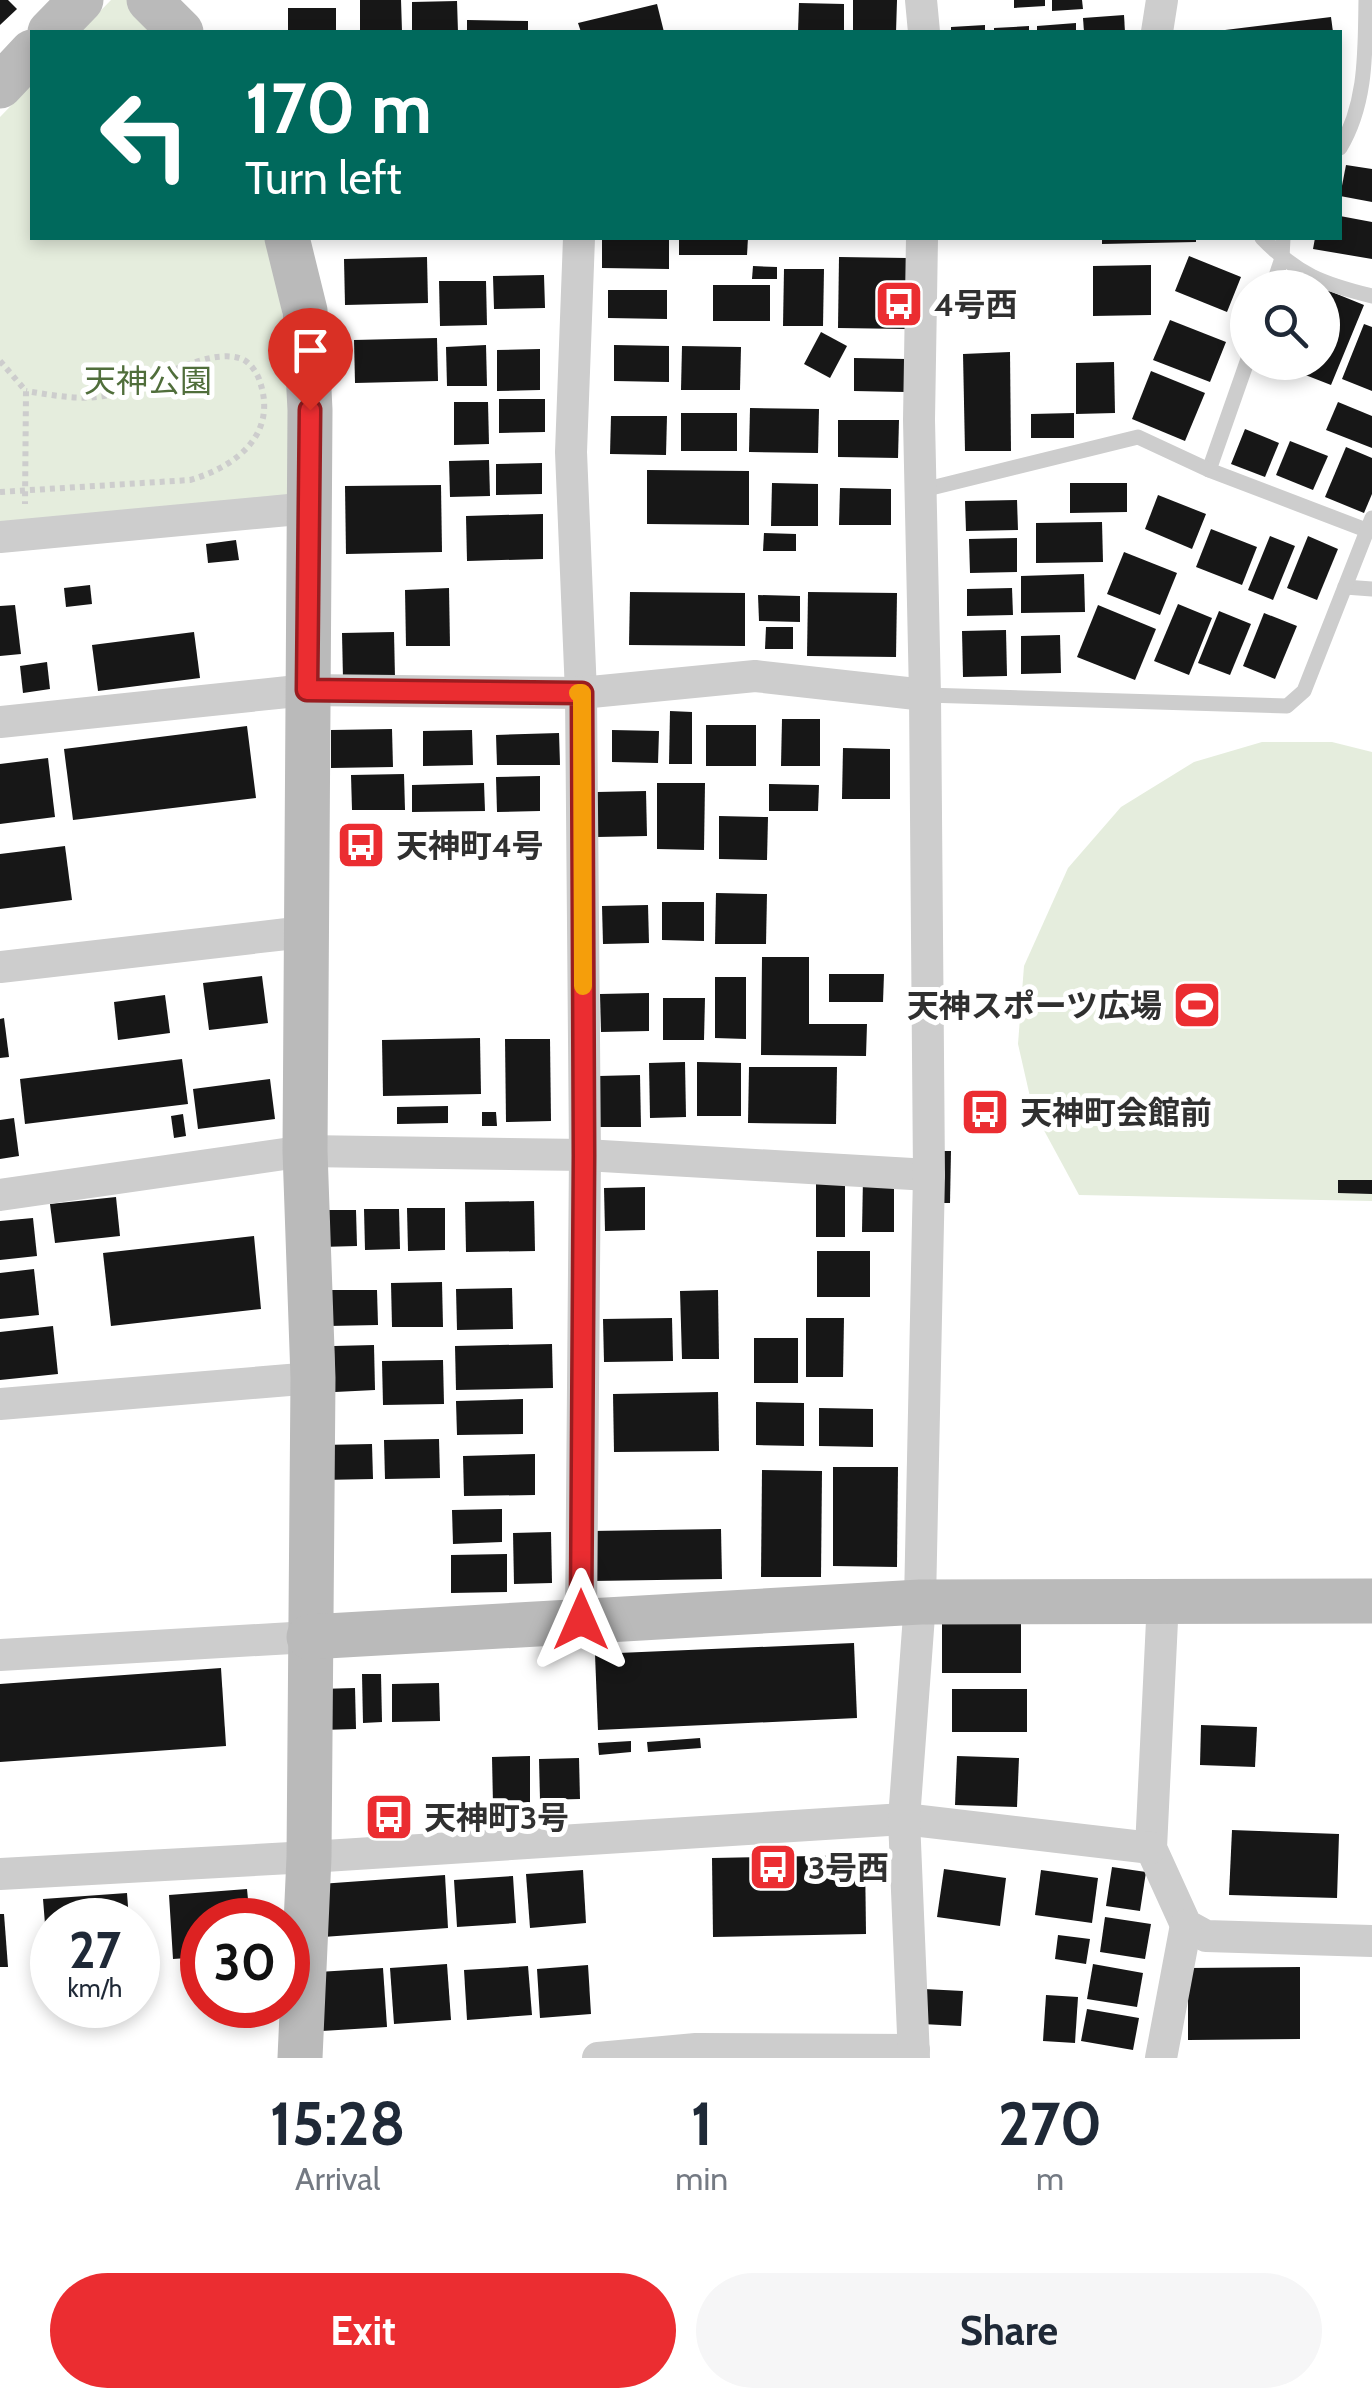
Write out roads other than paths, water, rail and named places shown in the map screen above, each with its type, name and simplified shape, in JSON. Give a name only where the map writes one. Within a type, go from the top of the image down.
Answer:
[{"type":"street","points":[[52,30],[81,0]]},
{"type":"street","points":[[149,0],[179,30]]},
{"type":"street","points":[[921,0],[924,30]]},
{"type":"street","points":[[1157,30],[1162,0]]},
{"type":"street","points":[[0,86],[30,54]]},
{"type":"street","points":[[287,240],[304,311],[310,410],[304,932],[312,1378],[308,1858],[300,2058]]},
{"type":"street","points":[[579,240],[571,452],[582,693],[581,1620]]},
{"type":"street","points":[[598,2058],[696,2053],[914,2054],[904,1819],[920,1602],[929,1175],[926,695],[919,420],[922,240]]},
{"type":"street","points":[[14,536],[310,508]]},
{"type":"street","points":[[0,722],[307,690],[582,693],[755,676],[926,695]]},
{"type":"street","points":[[0,967],[304,932]]},
{"type":"street","points":[[0,1195],[305,1151],[584,1155],[929,1175]]},
{"type":"street","points":[[0,1404],[312,1378]]},
{"type":"street","points":[[1161,2058],[1186,1925],[1151,1848],[1163,1600]]},
{"type":"street","points":[[0,1655],[920,1602],[1372,1601]]},
{"type":"street","points":[[0,1874],[904,1819],[1151,1848]]},
{"type":"street","points":[[1186,1925],[1206,1936],[1372,1942]]},
{"type":"lane","points":[[1342,145],[1352,128],[1360,99],[1366,0]]},
{"type":"lane","points":[[1264,240],[1307,277],[1372,296]]},
{"type":"lane","points":[[1278,270],[1284,240]]},
{"type":"lane","points":[[1209,470],[1241,380]]},
{"type":"lane","points":[[922,490],[1138,437],[1209,470],[1369,524],[1304,690],[1286,706],[926,695]]},
{"type":"lane","points":[[1345,587],[1372,588]]},
{"type":"place","name":"4号西","points":[[899,304]]},
{"type":"place","name":"天神町4号","points":[[361,845]]},
{"type":"place","name":"天神スポーツ広場","points":[[1197,1005]]},
{"type":"place","name":"天神町会館前","points":[[985,1112]]},
{"type":"place","name":"天神町3号","points":[[389,1817]]},
{"type":"place","name":"3号西","points":[[773,1867]]},
{"type":"park label","name":"天神公園","points":[[148,380]]}]
